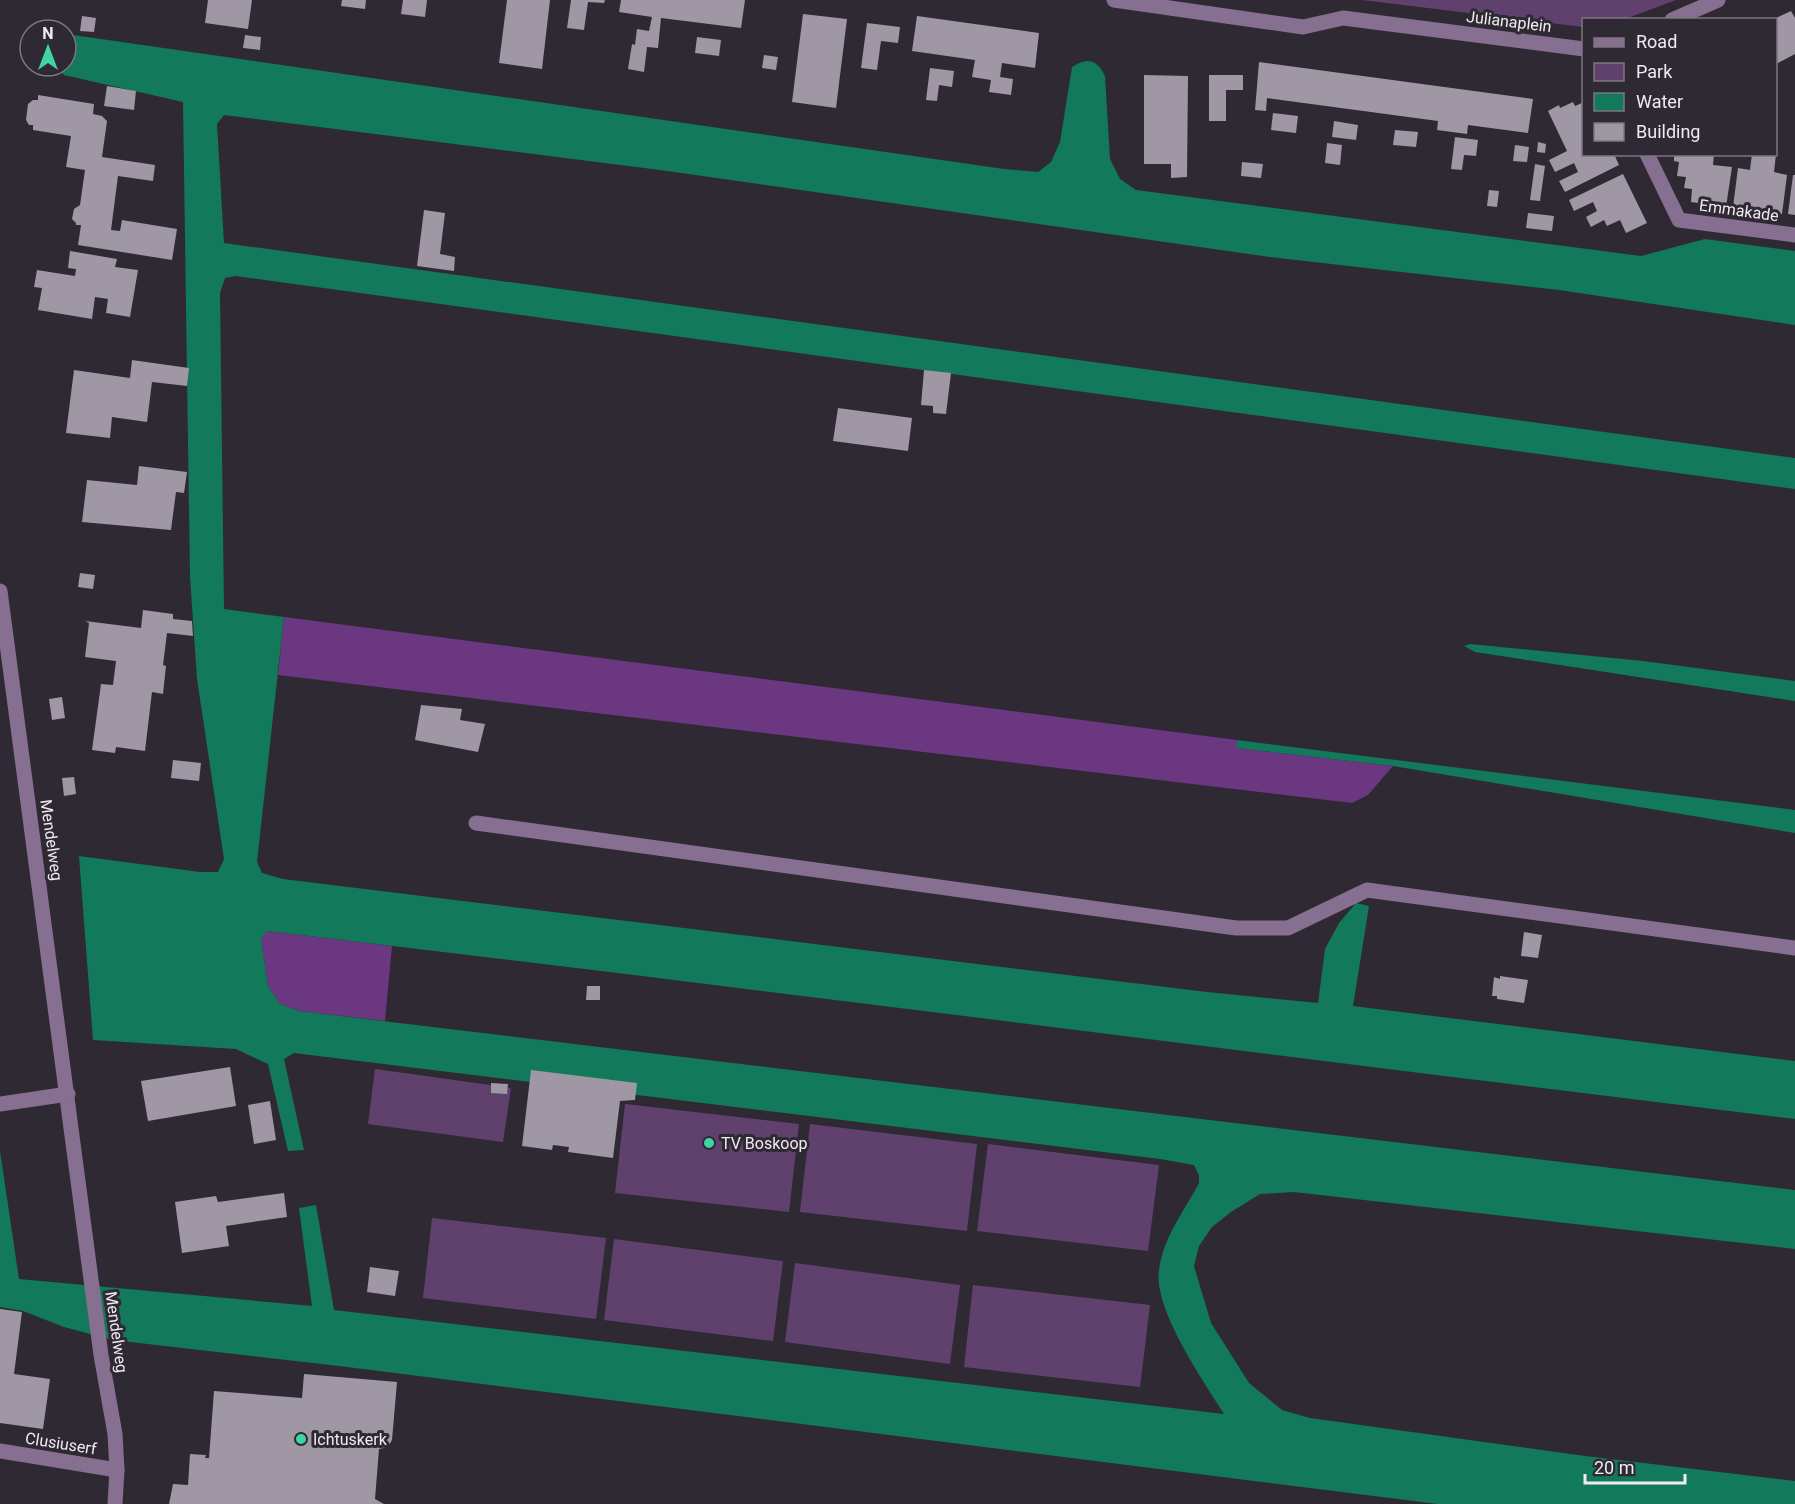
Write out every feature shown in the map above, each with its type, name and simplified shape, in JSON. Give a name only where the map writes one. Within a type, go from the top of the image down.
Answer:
[{"type":"street","name":"Julianaplein","points":[[1114,0],[1181,4],[1303,27],[1343,18],[1582,49]]},
{"type":"street","points":[[1677,18],[1718,0]]},
{"type":"street","name":"Emmakade","points":[[1648,156],[1679,220],[1795,235]]},
{"type":"street","name":"Mendelweg","points":[[0,591],[3,632],[68,1094],[101,1355],[115,1434],[117,1470],[115,1504]]},
{"type":"street","points":[[476,823],[1236,928],[1288,928],[1367,890],[1795,948]]},
{"type":"street","points":[[1,1103],[68,1094]]},
{"type":"street","name":"Clusiuserf","points":[[0,1451],[117,1470]]},
{"type":"green space","points":[[1362,0],[1676,0],[1628,18],[1582,18],[1582,27]]},
{"type":"green space","points":[[375,1069],[511,1088],[503,1142],[368,1124]]},
{"type":"green space","name":"TV Boskoop","points":[[625,1104],[799,1124],[789,1212],[615,1193]]},
{"type":"green space","name":"TV Boskoop","points":[[810,1124],[977,1144],[967,1231],[800,1212]]},
{"type":"green space","points":[[988,1144],[1159,1165],[1148,1251],[977,1231]]},
{"type":"green space","points":[[432,1218],[606,1238],[596,1319],[423,1298]]},
{"type":"green space","points":[[614,1239],[783,1261],[773,1341],[604,1320]]},
{"type":"green space","points":[[795,1263],[960,1285],[950,1364],[785,1342]]},
{"type":"green space","points":[[973,1285],[1150,1305],[1140,1387],[964,1367]]},
{"type":"shaded area","points":[[284,617],[1237,740],[1237,748],[1393,766],[1368,795],[1352,803],[278,675]]},
{"type":"shaded area","points":[[267,931],[392,946],[385,1021],[299,1011],[280,1004],[268,986],[261,939]]},
{"type":"water","points":[[78,36],[1004,169],[1038,172],[1051,162],[1060,142],[1072,67],[1091,61],[1099,66],[1105,76],[1110,159],[1120,179],[1136,190],[1641,256],[1705,239],[1795,251],[1795,325],[1559,290],[1270,257],[660,170],[224,115],[217,124],[224,243],[1795,458],[1795,489],[235,276],[225,278],[220,293],[224,609],[284,617],[257,862],[262,873],[283,879],[1207,992],[1318,1003],[1325,949],[1339,923],[1356,903],[1369,906],[1353,1006],[1795,1061],[1795,1119],[267,931],[261,939],[268,986],[280,1004],[299,1011],[1795,1190],[1795,1249],[1294,1192],[1260,1194],[1212,1227],[1199,1246],[1194,1266],[1211,1323],[1249,1383],[1282,1410],[1310,1418],[1585,1456],[1795,1481],[1795,1504],[1438,1504],[339,1366],[113,1340],[64,1327],[23,1311],[0,1307],[0,1151],[19,1279],[312,1306],[299,1208],[316,1205],[334,1310],[1224,1414],[1181,1344],[1171,1324],[1159,1286],[1159,1270],[1165,1247],[1199,1183],[1199,1175],[1194,1165],[294,1053],[284,1059],[304,1150],[288,1151],[268,1064],[236,1049],[93,1040],[79,856],[200,872],[218,872],[224,859],[197,679],[190,577],[183,102],[77,78]]},
{"type":"water","points":[[1470,644],[1643,661],[1795,681],[1795,701],[1475,652],[1464,646]]},
{"type":"water","points":[[1237,740],[1795,810],[1795,833],[1393,766],[1237,748]]},
{"type":"building","points":[[208,0],[252,0],[248,29],[205,23]]},
{"type":"building","points":[[342,0],[366,0],[365,9],[341,6]]},
{"type":"building","points":[[403,0],[427,0],[425,17],[401,14]]},
{"type":"building","points":[[507,0],[550,0],[542,69],[499,63]]},
{"type":"building","points":[[571,0],[605,0],[604,3],[588,2],[584,30],[567,28]]},
{"type":"building","points":[[621,0],[745,0],[741,28],[661,18],[658,48],[647,47],[644,72],[628,69],[637,29],[649,31],[652,17],[619,12]]},
{"type":"building","points":[[1791,11],[1795,18],[1795,54],[1777,63],[1777,18]]},
{"type":"building","points":[[803,14],[847,19],[836,108],[792,102]]},
{"type":"building","points":[[82,16],[96,18],[94,32],[80,31]]},
{"type":"building","points":[[917,16],[1039,33],[1035,68],[1002,63],[1000,77],[1013,79],[1011,95],[989,92],[991,80],[972,77],[975,60],[912,51]]},
{"type":"building","points":[[867,23],[900,27],[898,43],[881,41],[877,70],[861,68]]},
{"type":"building","points":[[245,35],[261,37],[260,50],[243,48]]},
{"type":"building","points":[[697,37],[721,40],[719,56],[695,53]]},
{"type":"building","points":[[764,55],[778,57],[776,70],[762,68]]},
{"type":"building","points":[[1259,62],[1533,99],[1528,133],[1468,125],[1467,134],[1437,130],[1438,121],[1267,98],[1266,111],[1255,110]]},
{"type":"building","points":[[930,68],[954,71],[952,87],[939,85],[937,101],[926,100]]},
{"type":"building","points":[[1144,75],[1188,76],[1187,177],[1171,178],[1171,164],[1144,164]]},
{"type":"building","points":[[1209,75],[1243,75],[1243,90],[1226,90],[1226,121],[1209,121]]},
{"type":"building","points":[[107,86],[136,91],[134,110],[104,106]]},
{"type":"building","points":[[38,95],[94,104],[93,114],[102,116],[107,121],[102,157],[155,165],[153,181],[118,176],[111,230],[120,231],[122,220],[177,229],[172,260],[78,245],[81,225],[76,225],[72,219],[74,209],[80,205],[85,170],[66,167],[71,136],[33,130],[33,125],[29,125],[26,120],[28,104],[33,100],[38,100]]},
{"type":"building","points":[[1573,102],[1575,106],[1582,103],[1582,156],[1615,156],[1619,165],[1565,192],[1559,181],[1578,172],[1574,163],[1555,172],[1549,160],[1567,151],[1548,111],[1559,105],[1560,108]]},
{"type":"building","points":[[1273,113],[1298,116],[1296,133],[1271,130]]},
{"type":"building","points":[[1334,121],[1358,125],[1356,140],[1332,137]]},
{"type":"building","points":[[1395,130],[1418,132],[1416,147],[1393,145]]},
{"type":"building","points":[[1455,137],[1478,140],[1476,156],[1464,155],[1462,170],[1451,169]]},
{"type":"building","points":[[1538,142],[1546,144],[1545,153],[1537,152]]},
{"type":"building","points":[[1327,143],[1342,145],[1340,165],[1325,163]]},
{"type":"building","points":[[1515,145],[1529,147],[1527,162],[1513,161]]},
{"type":"building","points":[[1674,156],[1714,156],[1713,165],[1732,167],[1726,207],[1691,202],[1692,189],[1684,188],[1686,177],[1677,176],[1679,162],[1674,161]]},
{"type":"building","points":[[1752,156],[1776,156],[1774,172],[1787,175],[1782,214],[1733,207],[1738,168],[1750,170]]},
{"type":"building","points":[[1242,162],[1263,164],[1261,178],[1241,176]]},
{"type":"building","points":[[1535,164],[1545,166],[1540,201],[1530,200]]},
{"type":"building","points":[[1623,174],[1647,223],[1626,233],[1620,220],[1607,226],[1604,220],[1591,227],[1586,217],[1597,211],[1593,202],[1574,211],[1569,200]]},
{"type":"building","points":[[1793,175],[1795,175],[1795,215],[1788,214]]},
{"type":"building","points":[[1489,190],[1499,191],[1497,207],[1487,206]]},
{"type":"building","points":[[424,210],[445,213],[440,254],[455,257],[454,271],[417,266]]},
{"type":"building","points":[[1528,213],[1554,216],[1552,231],[1526,228]]},
{"type":"building","points":[[70,251],[117,259],[115,267],[138,270],[130,317],[106,313],[108,299],[95,297],[92,319],[38,310],[42,288],[34,287],[37,270],[75,276],[76,269],[68,268]]},
{"type":"building","points":[[132,360],[189,368],[187,386],[152,382],[147,422],[112,417],[110,438],[66,433],[74,370],[130,378]]},
{"type":"building","points":[[924,370],[951,373],[946,414],[933,413],[933,406],[921,405]]},
{"type":"building","points":[[838,408],[912,418],[908,451],[833,441]]},
{"type":"building","points":[[139,466],[187,472],[184,493],[176,492],[171,530],[82,522],[87,480],[137,485]]},
{"type":"building","points":[[80,573],[95,575],[93,589],[78,587]]},
{"type":"building","points":[[143,610],[173,614],[173,619],[192,621],[193,636],[167,633],[163,665],[166,666],[163,694],[152,692],[145,751],[116,747],[115,753],[92,750],[101,684],[113,685],[116,661],[85,657],[89,623],[85,621],[141,628]]},
{"type":"building","points":[[62,697],[65,718],[52,720],[49,699]]},
{"type":"building","points":[[421,705],[462,709],[460,720],[485,724],[478,752],[415,740]]},
{"type":"building","points":[[173,760],[201,763],[199,781],[171,778]]},
{"type":"building","points":[[74,777],[76,794],[64,796],[62,778]]},
{"type":"building","points":[[1524,932],[1542,935],[1538,958],[1521,956]]},
{"type":"building","points":[[1500,976],[1528,980],[1524,1003],[1497,999],[1497,996],[1492,996],[1494,977],[1500,979]]},
{"type":"building","points":[[587,986],[600,986],[600,1000],[586,1000]]},
{"type":"building","points":[[230,1067],[236,1106],[148,1121],[141,1081]]},
{"type":"building","points":[[531,1070],[637,1083],[635,1100],[620,1101],[613,1158],[568,1152],[569,1147],[553,1145],[552,1150],[522,1146]]},
{"type":"building","points":[[491,1083],[508,1084],[507,1094],[491,1093]]},
{"type":"building","points":[[270,1101],[276,1140],[254,1144],[248,1105]]},
{"type":"building","points":[[284,1193],[287,1217],[226,1226],[229,1246],[182,1253],[175,1202],[216,1196],[218,1202]]},
{"type":"building","points":[[370,1267],[399,1271],[395,1296],[367,1292]]},
{"type":"building","points":[[0,1309],[22,1312],[14,1374],[50,1379],[43,1429],[0,1423]]},
{"type":"building","name":"Ichtuskerk","points":[[304,1374],[397,1382],[392,1440],[388,1447],[379,1449],[375,1499],[384,1504],[169,1504],[173,1484],[188,1485],[190,1454],[206,1455],[205,1458],[209,1458],[214,1391],[302,1398]]},
{"type":"place","name":"TV Boskoop","points":[[709,1143]]},
{"type":"place","name":"Ichtuskerk","points":[[301,1439]]}]
